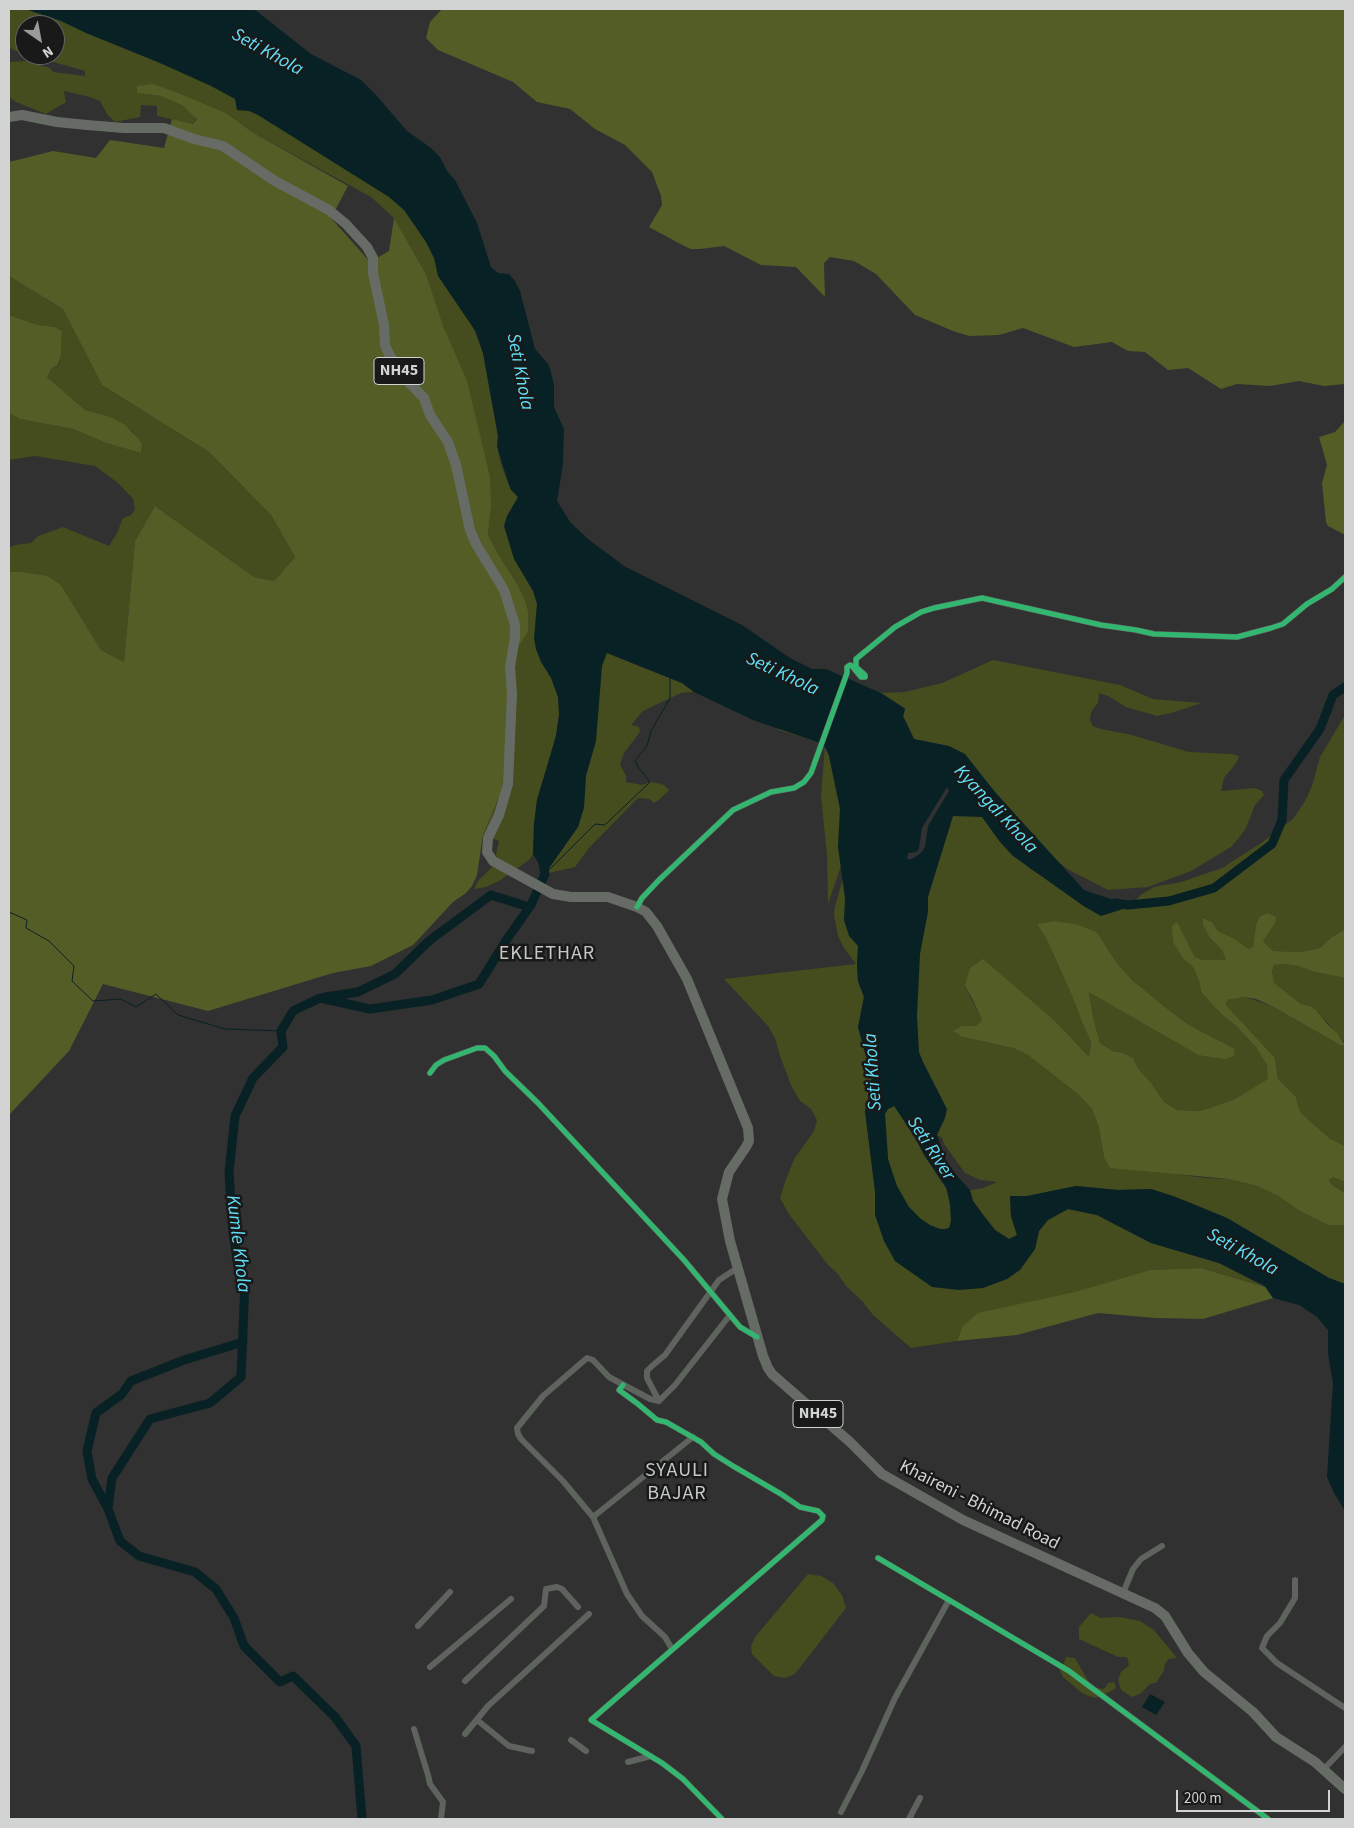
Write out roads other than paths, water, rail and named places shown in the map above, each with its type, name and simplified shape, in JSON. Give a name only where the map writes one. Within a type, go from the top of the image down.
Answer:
[{"type":"main road","name":"Khaireni - Bhimad Road","points":[[9,117],[22,115],[57,122],[87,125],[124,128],[164,128],[223,146],[275,181],[329,210],[346,224],[371,253],[374,263],[373,273],[384,325],[385,345],[399,372],[424,398],[434,421],[448,442],[456,465],[470,530],[476,544],[504,590],[515,625],[510,667],[512,694],[508,784],[500,815],[486,844],[487,852],[494,861],[553,894],[563,897],[608,897],[646,912],[657,926],[687,979],[748,1128],[746,1147],[729,1172],[722,1199],[730,1241],[739,1267],[757,1337],[764,1359],[772,1374],[850,1442],[882,1474],[963,1520],[1147,1604],[1162,1614],[1188,1653],[1204,1672],[1253,1712],[1276,1736],[1324,1769],[1345,1789]]},
{"type":"street","points":[[637,907],[642,898],[659,880],[734,810],[771,792],[800,786],[811,773],[847,673],[847,667],[850,665],[861,677],[865,677],[856,667],[856,659],[905,620],[934,608],[982,598],[1100,625],[1164,636],[1237,637],[1283,624],[1307,604],[1332,589],[1345,577]]},
{"type":"street","points":[[430,1073],[436,1065],[444,1060],[477,1048],[485,1048],[684,1260],[740,1327],[757,1337]]},
{"type":"street","points":[[659,1401],[647,1378],[648,1371],[665,1356],[719,1280],[739,1267]]},
{"type":"street","points":[[659,1401],[675,1385],[730,1315]]},
{"type":"street","points":[[659,1401],[655,1401],[623,1385],[601,1370],[593,1360],[587,1358],[543,1396],[517,1428],[521,1440],[563,1481],[593,1517],[627,1594],[642,1616],[665,1638],[672,1649]]},
{"type":"street","points":[[623,1385],[619,1390],[657,1420],[666,1422],[693,1437],[733,1466],[800,1507],[818,1511],[823,1516],[822,1520],[591,1720],[650,1756],[683,1779],[722,1819]]},
{"type":"street","points":[[593,1517],[693,1437]]},
{"type":"street","points":[[1123,1593],[1133,1569],[1141,1559],[1162,1546]]},
{"type":"street","points":[[878,1558],[1069,1671],[1268,1819]]},
{"type":"street","points":[[1295,1580],[1295,1598],[1280,1623],[1266,1636],[1262,1648],[1277,1663],[1345,1708]]},
{"type":"street","points":[[466,1681],[544,1606],[546,1589],[562,1589],[578,1607]]},
{"type":"street","points":[[418,1626],[450,1592]]},
{"type":"street","points":[[430,1667],[511,1599]]},
{"type":"street","points":[[841,1812],[895,1698],[949,1600]]},
{"type":"street","points":[[465,1734],[488,1706],[589,1614]]},
{"type":"street","points":[[477,1720],[509,1746],[532,1752]]},
{"type":"street","points":[[414,1729],[430,1784],[443,1802],[441,1819]]},
{"type":"street","points":[[571,1740],[586,1751]]},
{"type":"street","points":[[1324,1769],[1345,1747]]},
{"type":"street","points":[[628,1762],[650,1756]]},
{"type":"street","points":[[909,1819],[920,1798]]},
{"type":"water","points":[[25,9],[254,9],[311,54],[361,80],[407,131],[440,157],[447,171],[455,180],[477,223],[491,267],[498,273],[509,274],[520,291],[535,349],[548,364],[551,372],[554,385],[554,407],[564,429],[563,464],[557,501],[570,522],[588,539],[624,566],[742,625],[790,658],[812,669],[826,669],[881,693],[905,709],[903,716],[914,739],[949,746],[965,754],[995,792],[1084,890],[1128,905],[1120,910],[1101,916],[1085,907],[1013,856],[982,817],[953,816],[928,897],[928,912],[920,954],[917,1016],[919,1052],[947,1109],[937,1135],[946,1160],[970,1190],[973,1201],[995,1230],[1009,1239],[1017,1235],[1011,1216],[1010,1196],[1027,1196],[1076,1186],[1118,1190],[1151,1189],[1227,1218],[1329,1278],[1345,1284],[1345,1511],[1327,1477],[1333,1383],[1328,1354],[1328,1330],[1317,1317],[1299,1305],[1273,1298],[1265,1286],[1219,1263],[1151,1243],[1097,1215],[1068,1209],[1048,1220],[1039,1231],[1035,1249],[1020,1270],[1007,1279],[983,1288],[959,1290],[932,1287],[895,1261],[884,1241],[875,1215],[875,1191],[865,1111],[871,1091],[872,1069],[865,1053],[858,1027],[864,997],[858,981],[858,946],[849,936],[844,920],[845,898],[838,847],[840,809],[829,756],[825,747],[820,743],[753,720],[694,692],[682,683],[607,653],[602,666],[596,741],[586,776],[584,808],[578,827],[545,874],[533,854],[534,824],[537,800],[556,736],[559,715],[558,697],[551,678],[541,662],[536,649],[534,638],[537,604],[533,591],[514,559],[504,526],[507,516],[518,497],[511,490],[497,446],[498,436],[483,353],[476,332],[438,276],[434,258],[426,242],[404,210],[389,197],[258,115],[249,111],[237,110],[235,99],[211,86],[65,23],[65,15],[43,15]],"holes":[[[947,787],[949,791],[928,826],[925,847],[922,852],[912,859],[907,859],[908,853],[917,852],[922,828]],[[894,1106],[915,1137],[924,1155],[946,1187],[950,1204],[951,1221],[949,1228],[940,1229],[921,1219],[909,1207],[897,1186],[888,1159],[885,1114],[888,1109]]]},
{"type":"water","points":[[1150,1694],[1165,1702],[1156,1715],[1142,1707]]},
{"type":"waterway","points":[[545,874],[593,826],[607,823],[650,782],[635,761],[647,746],[651,731],[670,698],[670,677]]},
{"type":"waterway","name":"Kyangdi Khola","points":[[1115,903],[1128,905],[1169,901],[1214,888],[1272,844],[1282,820],[1284,780],[1320,729],[1333,695],[1345,687]]},
{"type":"waterway","name":"Kumle Khola","points":[[362,1819],[356,1746],[335,1717],[293,1676],[280,1682],[244,1646],[234,1618],[216,1589],[195,1572],[139,1556],[120,1541],[108,1509],[112,1478],[150,1419],[210,1403],[241,1377],[245,1282],[238,1264],[233,1233],[229,1172],[235,1116],[253,1078],[283,1047],[281,1031],[293,1011],[320,998],[370,1009],[432,1000],[479,984],[531,905],[545,874],[543,863]]},
{"type":"waterway","points":[[325,997],[358,992],[395,974],[430,940],[491,895],[529,907]]},
{"type":"waterway","points":[[9,912],[27,920],[26,928],[49,941],[74,966],[72,981],[93,1001],[121,999],[136,1007],[156,994],[178,1015],[225,1029],[281,1031]]},
{"type":"waterway","points":[[108,1509],[92,1479],[87,1451],[96,1413],[122,1394],[131,1381],[184,1360],[243,1342]]},
{"type":"district","name":"EKLETHAR","points":[[547,955]]},
{"type":"district","name":"SYAULI BAJAR","points":[[677,1484]]},
{"type":"water label","name":"Seti Khola","points":[[267,53]]},
{"type":"water label","name":"Seti Khola","points":[[519,372]]},
{"type":"water label","name":"Seti Khola","points":[[782,675]]},
{"type":"water label","name":"Seti Khola","points":[[874,1072]]},
{"type":"water label","name":"Seti River","points":[[930,1149]]},
{"type":"water label","name":"Seti Khola","points":[[1242,1253]]}]
